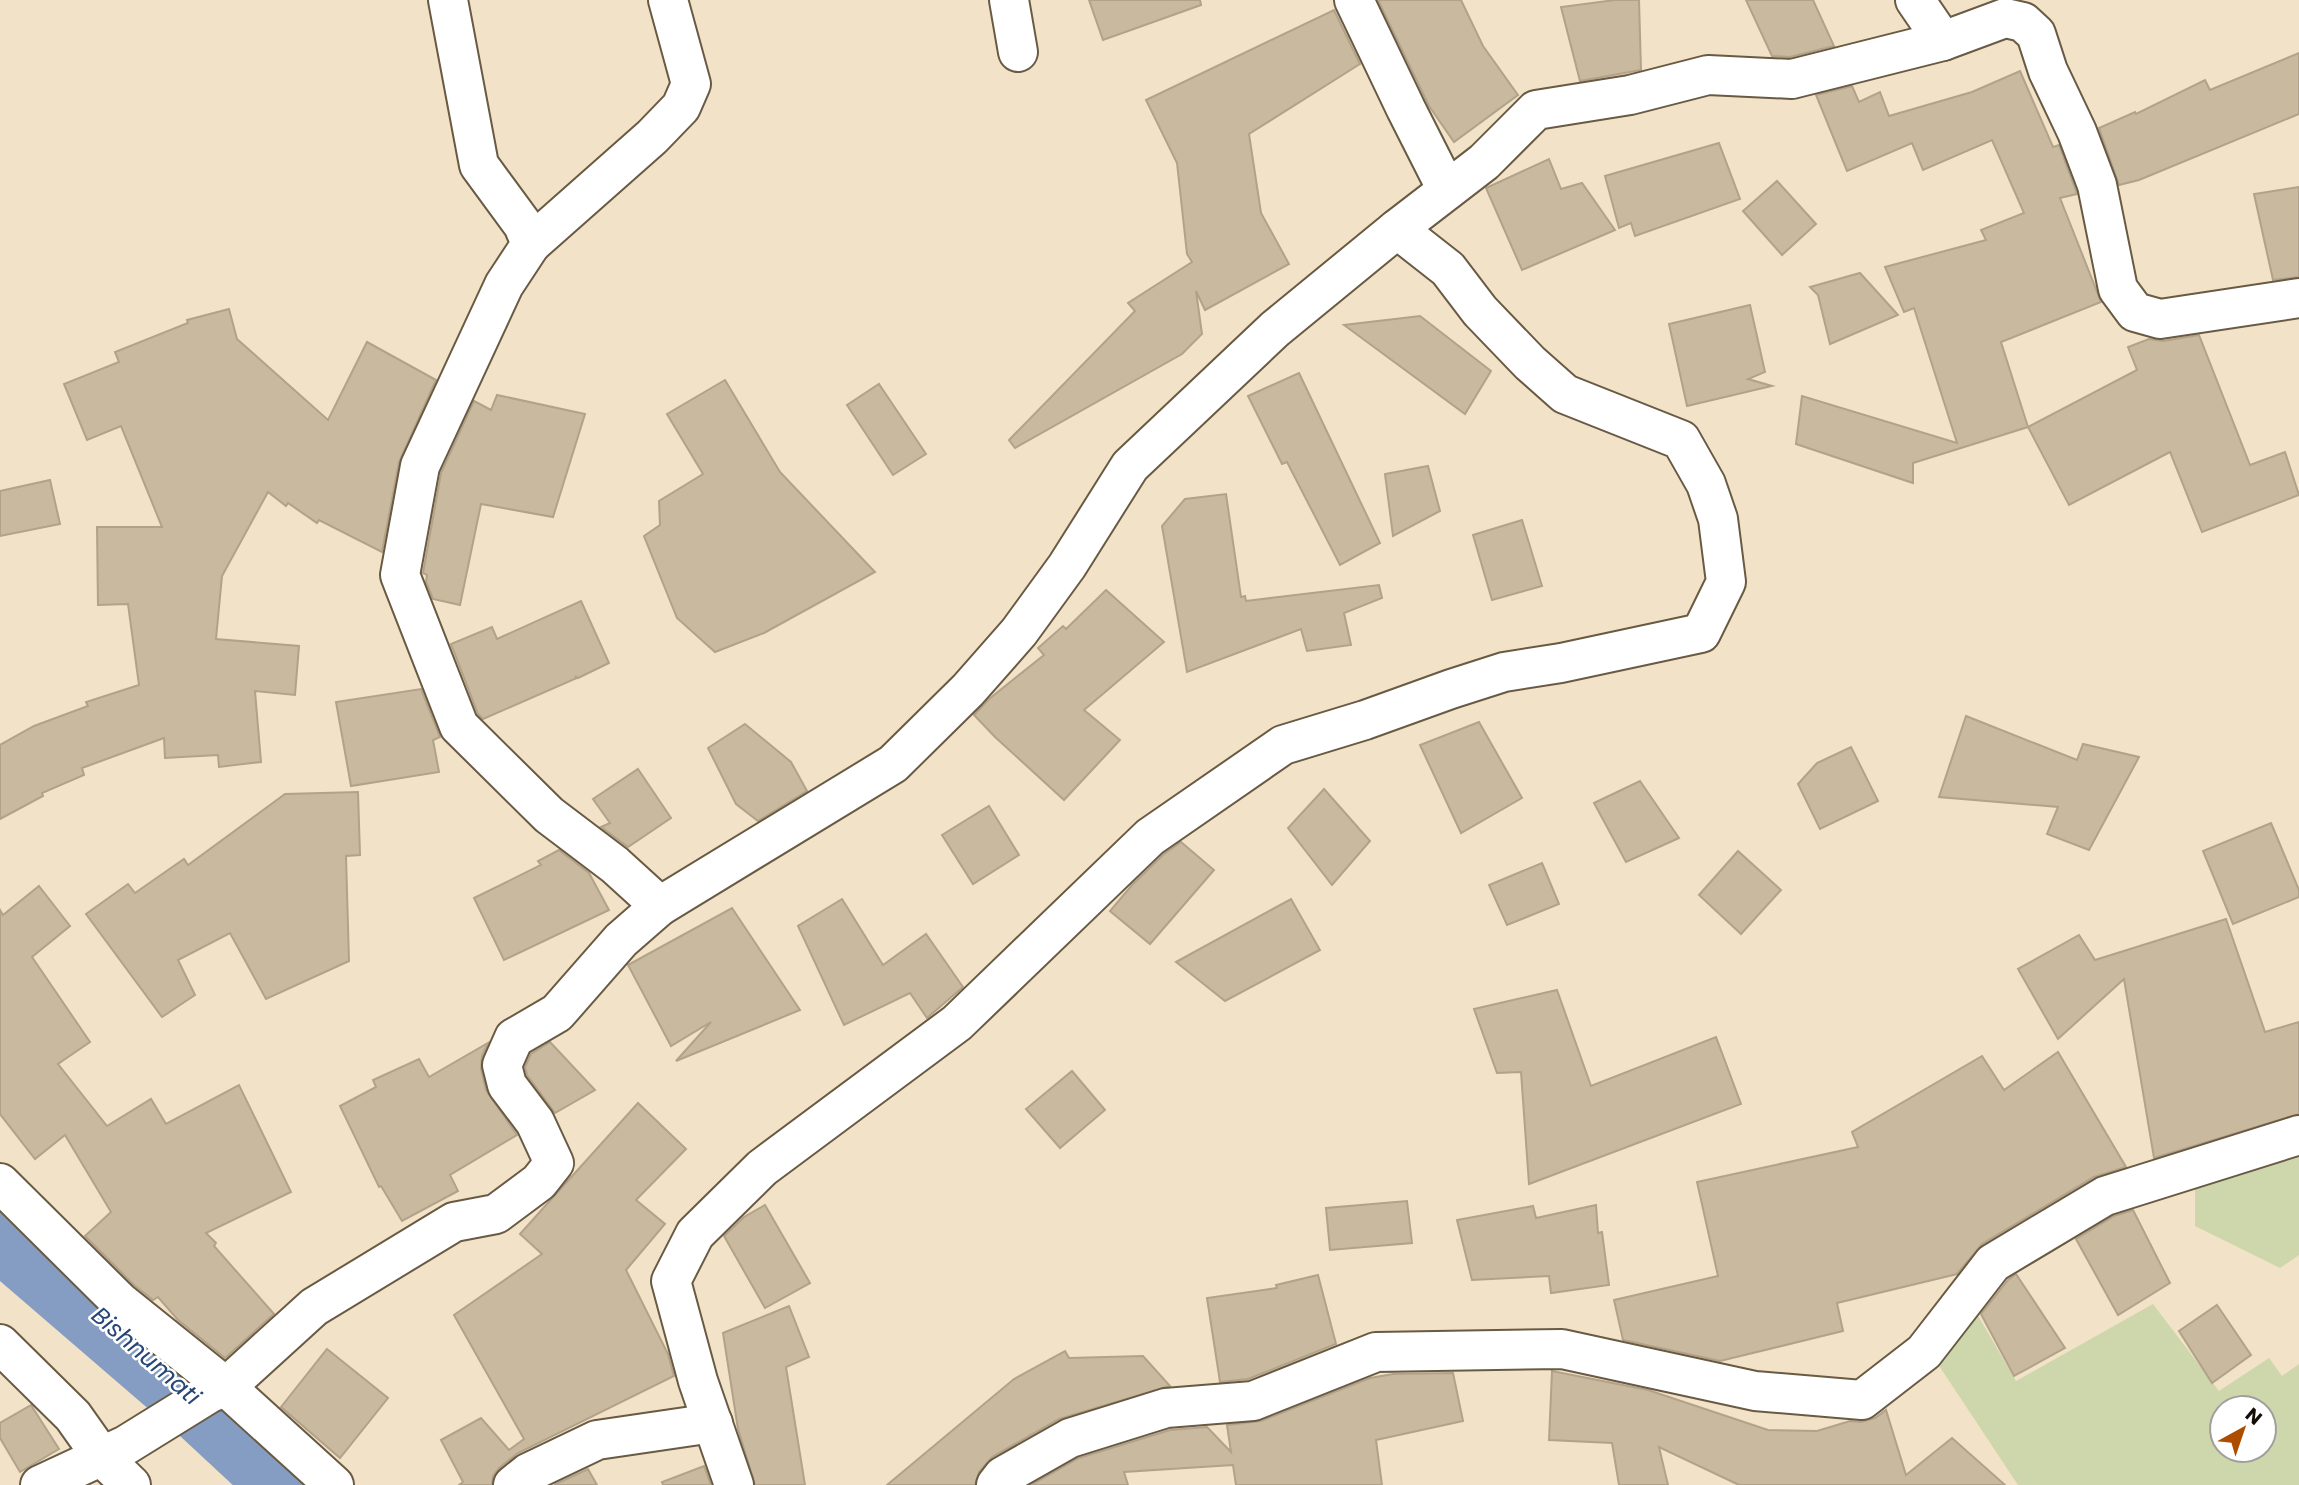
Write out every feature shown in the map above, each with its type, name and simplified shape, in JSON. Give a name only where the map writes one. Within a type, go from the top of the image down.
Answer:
[{"type":"street","points":[[448,0],[479,165],[523,225],[531,244]]},
{"type":"street","points":[[660,906],[615,865],[550,815],[459,726],[400,575],[419,466],[504,285],[531,244],[652,137],[681,107],[691,84],[668,0]]},
{"type":"street","points":[[1009,0],[1018,52]]},
{"type":"street","points":[[1354,0],[1447,190]]},
{"type":"street","points":[[1915,0],[1943,41]]},
{"type":"street","points":[[40,1485],[114,1451],[218,1390],[314,1307],[454,1223],[496,1214],[539,1182],[554,1163],[535,1122],[507,1085],[502,1065],[514,1038],[557,1013],[621,940],[660,906],[893,764],[968,690],[1019,632],[1067,566],[1130,466],[1275,329],[1483,162],[1536,110],[1630,96],[1708,75],[1791,79],[1943,41],[2005,19],[2023,22],[2036,34],[2048,71],[2077,132],[2097,185],[2118,289],[2136,313],[2160,318],[2299,298]]},
{"type":"street","points":[[734,1485],[698,1381],[671,1281],[695,1234],[762,1168],[957,1023],[1150,837],[1283,745],[1504,672],[1561,663],[1701,633],[1726,582],[1718,519],[1706,484],[1681,440],[1565,394],[1480,312],[1448,269],[1397,229]]},
{"type":"street","points":[[996,1485],[1003,1476],[1070,1438],[1166,1408],[1253,1401],[1376,1352],[1562,1349],[1755,1391],[1862,1400],[1924,1352],[1993,1264],[2004,1257],[2105,1196],[2299,1135]]},
{"type":"street","points":[[0,1183],[119,1301],[218,1390],[334,1485]]},
{"type":"street","points":[[1,1346],[73,1416],[114,1451],[131,1485]]},
{"type":"street","points":[[513,1485],[528,1473],[597,1440],[713,1423]]},
{"type":"green space","points":[[2299,1141],[2299,1255],[2280,1268],[2195,1226],[2195,1185]]},
{"type":"green space","points":[[1963,1290],[2016,1381],[2153,1304],[2219,1391],[2269,1358],[2282,1376],[2299,1364],[2299,1485],[2018,1485],[1918,1334]]},
{"type":"building","points":[[1089,0],[1200,0],[1201,5],[1103,40]]},
{"type":"building","points":[[1378,0],[1461,0],[1483,46],[1518,95],[1454,142],[1429,106]]},
{"type":"building","points":[[1615,0],[1639,0],[1641,70],[1580,81],[1561,7]]},
{"type":"building","points":[[1746,0],[1813,0],[1834,46],[1790,57],[1772,56]]},
{"type":"building","points":[[1334,10],[1360,64],[1249,134],[1261,213],[1289,264],[1205,310],[1196,291],[1202,334],[1182,354],[1015,448],[1009,440],[1135,311],[1128,303],[1192,262],[1187,254],[1177,163],[1146,100]]},
{"type":"building","points":[[2299,53],[2299,114],[2139,180],[2119,185],[2099,128],[2135,112],[2136,114],[2205,80],[2210,90]]},
{"type":"building","points":[[2020,71],[2053,147],[2059,145],[2076,191],[2077,194],[2060,198],[2101,302],[2001,342],[2028,427],[1913,463],[1913,483],[1796,444],[1802,396],[1957,443],[1914,308],[1904,312],[1885,267],[1986,240],[1981,230],[2024,213],[1992,140],[1923,170],[1912,143],[1847,171],[1816,95],[1852,86],[1859,102],[1880,92],[1889,116],[1972,92]]},
{"type":"building","points":[[1719,143],[1740,199],[1635,236],[1631,223],[1619,228],[1605,176]]},
{"type":"building","points":[[1549,159],[1561,189],[1582,183],[1615,230],[1522,270],[1486,188]]},
{"type":"building","points":[[1777,181],[1816,224],[1782,255],[1743,211]]},
{"type":"building","points":[[2299,187],[2299,277],[2273,280],[2254,194]]},
{"type":"building","points":[[1860,273],[1898,315],[1830,344],[1818,295],[1810,287]]},
{"type":"building","points":[[1750,305],[1765,372],[1748,379],[1772,386],[1687,406],[1669,324]]},
{"type":"building","points":[[229,309],[237,339],[328,420],[367,342],[436,380],[399,462],[382,552],[319,520],[317,523],[288,503],[286,506],[268,492],[222,576],[216,639],[299,646],[295,695],[255,691],[261,762],[219,767],[218,755],[165,758],[164,738],[82,768],[84,775],[42,793],[43,796],[0,819],[0,745],[34,726],[88,706],[86,702],[139,685],[128,604],[98,605],[97,527],[162,527],[121,426],[87,440],[64,384],[119,362],[115,352],[188,323],[187,320]]},
{"type":"building","points":[[1420,316],[1491,371],[1465,414],[1344,325]]},
{"type":"building","points":[[2199,335],[2250,465],[2285,452],[2299,495],[2202,532],[2170,452],[2069,505],[2028,427],[2137,370],[2128,347],[2149,339],[2163,341]]},
{"type":"building","points":[[1299,373],[1380,543],[1340,565],[1287,462],[1282,464],[1248,396]]},
{"type":"building","points":[[725,380],[780,472],[875,572],[764,633],[715,652],[677,618],[644,536],[660,525],[659,501],[703,474],[667,414]]},
{"type":"building","points":[[879,384],[926,454],[893,475],[847,405]]},
{"type":"building","points":[[497,395],[585,414],[553,517],[481,504],[460,605],[433,599],[426,582],[427,575],[423,573],[441,473],[474,401],[491,410]]},
{"type":"building","points":[[1428,466],[1440,511],[1393,536],[1385,474]]},
{"type":"building","points":[[50,480],[60,524],[0,536],[0,491]]},
{"type":"building","points":[[1226,494],[1241,597],[1245,596],[1246,601],[1379,585],[1382,598],[1344,613],[1351,645],[1307,651],[1301,629],[1187,672],[1162,526],[1185,499]]},
{"type":"building","points":[[1522,520],[1542,586],[1492,600],[1473,535]]},
{"type":"building","points":[[1106,590],[1164,642],[1084,710],[1120,740],[1064,800],[974,715],[989,699],[1044,655],[1038,648],[1063,626],[1066,629]]},
{"type":"building","points":[[581,601],[609,663],[483,719],[478,714],[451,644],[492,627],[497,639]]},
{"type":"building","points":[[421,689],[440,737],[433,740],[439,772],[351,786],[336,702]]},
{"type":"building","points":[[1966,716],[2077,760],[2083,744],[2139,757],[2089,850],[2047,834],[2058,807],[1939,797]]},
{"type":"building","points":[[1479,722],[1522,798],[1461,833],[1420,745]]},
{"type":"building","points":[[745,724],[791,762],[807,791],[758,821],[736,804],[708,748]]},
{"type":"building","points":[[1851,747],[1878,801],[1820,829],[1798,784],[1817,763]]},
{"type":"building","points":[[638,769],[671,818],[628,847],[601,827],[610,823],[593,799]]},
{"type":"building","points":[[1640,781],[1679,838],[1626,862],[1594,803]]},
{"type":"building","points":[[1324,789],[1370,841],[1332,885],[1288,828]]},
{"type":"building","points":[[358,792],[360,855],[346,856],[349,961],[266,999],[230,933],[178,960],[195,995],[162,1017],[86,914],[128,884],[135,893],[184,859],[188,865],[285,794]]},
{"type":"building","points":[[989,806],[1019,855],[973,884],[942,835]]},
{"type":"building","points":[[2271,823],[2299,890],[2299,897],[2233,924],[2203,851]]},
{"type":"building","points":[[1181,842],[1214,870],[1150,944],[1110,911],[1132,885],[1164,854]]},
{"type":"building","points":[[559,850],[589,873],[609,910],[504,960],[474,898],[541,865],[538,861]]},
{"type":"building","points":[[1738,851],[1781,890],[1741,934],[1699,895]]},
{"type":"building","points":[[1542,863],[1559,904],[1507,925],[1489,885]]},
{"type":"building","points":[[39,886],[70,926],[32,957],[90,1042],[58,1064],[107,1126],[151,1099],[166,1124],[239,1085],[291,1192],[206,1233],[216,1243],[214,1246],[274,1314],[225,1358],[178,1320],[158,1297],[153,1300],[134,1285],[85,1236],[111,1212],[65,1135],[35,1159],[0,1114],[0,910],[3,915]]},
{"type":"building","points":[[842,899],[883,965],[926,934],[963,987],[927,1018],[910,993],[844,1025],[798,926]]},
{"type":"building","points":[[1291,899],[1320,950],[1225,1001],[1176,962]]},
{"type":"building","points":[[732,908],[800,1010],[676,1061],[711,1022],[671,1046],[628,965]]},
{"type":"building","points":[[2226,919],[2265,1032],[2299,1022],[2299,1114],[2154,1158],[2124,979],[2058,1039],[2018,969],[2079,935],[2095,960]]},
{"type":"building","points":[[1557,990],[1591,1086],[1716,1037],[1741,1104],[1529,1184],[1521,1072],[1497,1073],[1474,1009]]},
{"type":"building","points":[[550,1042],[595,1090],[555,1113],[527,1075],[525,1067],[531,1054]]},
{"type":"building","points":[[488,1043],[482,1056],[481,1069],[486,1090],[517,1135],[450,1175],[458,1191],[402,1221],[381,1186],[379,1187],[340,1106],[376,1087],[373,1080],[419,1059],[429,1077]]},
{"type":"building","points":[[2058,1052],[2126,1167],[2094,1177],[1982,1244],[1957,1274],[1837,1303],[1843,1331],[1720,1361],[1623,1340],[1614,1300],[1718,1276],[1697,1182],[1858,1147],[1852,1132],[1982,1056],[2004,1090]]},
{"type":"building","points":[[1072,1071],[1105,1110],[1060,1148],[1026,1109]]},
{"type":"building","points":[[638,1103],[686,1149],[636,1200],[665,1224],[626,1270],[668,1354],[674,1376],[518,1453],[499,1468],[493,1476],[492,1485],[459,1485],[463,1482],[441,1440],[481,1418],[509,1450],[524,1439],[454,1315],[542,1254],[520,1234]]},
{"type":"building","points":[[1407,1201],[1412,1243],[1330,1250],[1326,1208]]},
{"type":"building","points":[[765,1205],[810,1283],[765,1308],[724,1236],[744,1217]]},
{"type":"building","points":[[1596,1205],[1598,1233],[1602,1232],[1609,1285],[1551,1293],[1549,1276],[1472,1280],[1457,1220],[1533,1206],[1536,1218]]},
{"type":"building","points":[[2133,1210],[2170,1283],[2118,1315],[2076,1239],[2114,1216]]},
{"type":"building","points":[[2016,1274],[2065,1348],[2014,1376],[1981,1314]]},
{"type":"building","points":[[1318,1275],[1336,1344],[1248,1379],[1220,1382],[1207,1298],[1277,1288],[1276,1285]]},
{"type":"building","points":[[2217,1305],[2251,1355],[2212,1383],[2179,1331]]},
{"type":"building","points":[[789,1306],[809,1357],[786,1367],[805,1485],[755,1485],[738,1429],[723,1333]]},
{"type":"building","points":[[327,1349],[388,1398],[340,1458],[281,1407]]},
{"type":"building","points":[[1065,1351],[1069,1358],[1143,1356],[1170,1386],[1059,1419],[992,1457],[979,1472],[975,1485],[887,1485],[1014,1379]]},
{"type":"building","points":[[1552,1371],[1648,1390],[1768,1430],[1817,1431],[1850,1421],[1861,1422],[1875,1418],[1886,1410],[1906,1475],[1952,1438],[2005,1485],[1739,1485],[1659,1447],[1668,1485],[1619,1485],[1612,1443],[1549,1440]]},
{"type":"building","points":[[1453,1373],[1463,1421],[1376,1440],[1382,1485],[1236,1485],[1233,1465],[1124,1472],[1128,1485],[1031,1485],[1079,1458],[1170,1430],[1207,1427],[1231,1452],[1227,1425],[1261,1421],[1370,1378],[1393,1374]]},
{"type":"building","points":[[31,1405],[59,1449],[20,1472],[0,1438],[0,1423]]},
{"type":"building","points":[[704,1466],[711,1485],[663,1485],[662,1482]]},
{"type":"building","points":[[588,1469],[597,1485],[554,1485]]},
{"type":"waterway","name":"Bishnumati","points":[[0,1227],[209,1407],[293,1485]]}]
